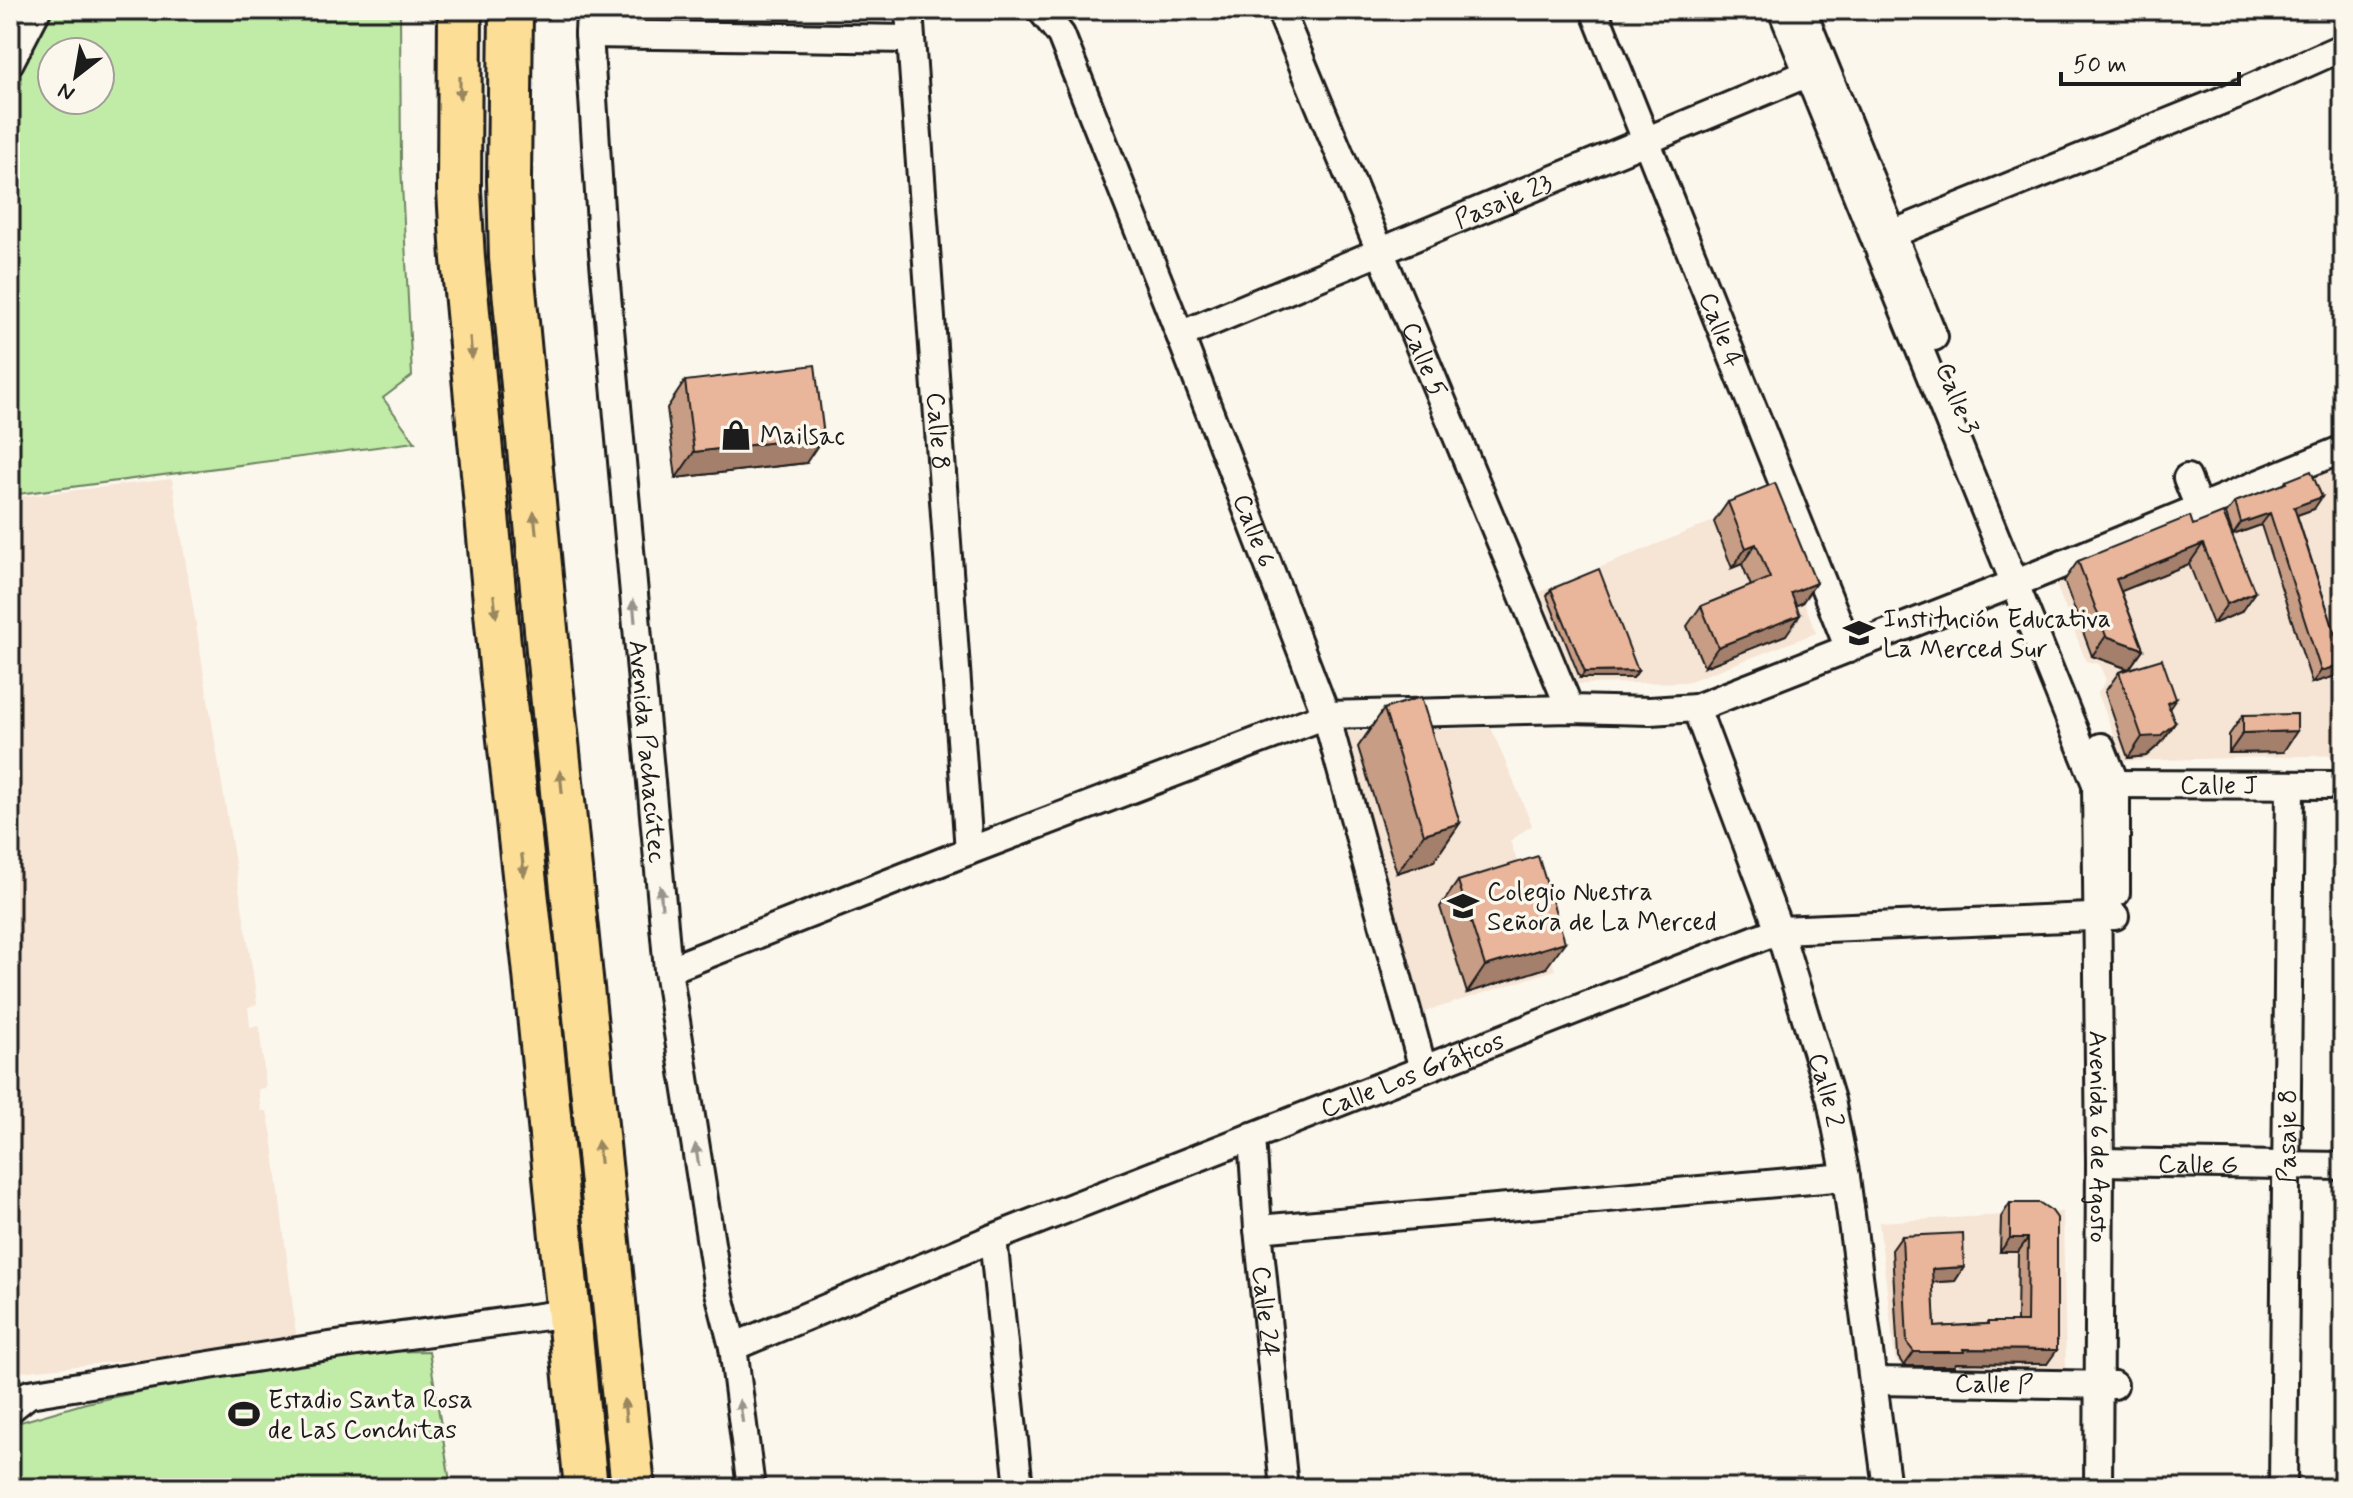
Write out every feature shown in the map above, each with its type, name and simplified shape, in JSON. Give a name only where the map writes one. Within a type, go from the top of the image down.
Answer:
[{"type":"main road","points":[[460,10],[459,190],[463,259],[500,661],[534,964],[586,1488]]},
{"type":"main road","points":[[511,10],[511,258],[633,1488]]},
{"type":"street","points":[[10,62],[37,10]]},
{"type":"street","name":"Calle 8","points":[[909,10],[969,851]]},
{"type":"street","name":"Calle 6","points":[[1041,10],[1061,35],[1326,715],[1423,1069]]},
{"type":"street","name":"Calle 5","points":[[1280,10],[1570,709]]},
{"type":"street","name":"Calle 4","points":[[1594,10],[1849,649]]},
{"type":"street","name":"Calle 3","points":[[1782,10],[1816,70],[2106,785]]},
{"type":"street","name":"Calle 3","points":[[1802,10],[1816,70]]},
{"type":"street","points":[[590,22],[910,39]]},
{"type":"street","name":"Avenida Pachacútec","points":[[590,22],[602,240],[668,970],[718,1288],[733,1347],[751,1488]]},
{"type":"street","points":[[1883,238],[2233,96],[2343,47]]},
{"type":"street","name":"Pasaje 23","points":[[1180,335],[1816,70]]},
{"type":"street","points":[[668,970],[1326,715],[1696,708],[2023,580],[2343,449]]},
{"type":"street","points":[[2187,478],[2199,508]]},
{"type":"street","name":"Calle 2","points":[[1696,708],[1779,930],[1831,1100],[1846,1177],[1887,1488]]},
{"type":"street","name":"Calle J","points":[[2106,785],[2343,785]]},
{"type":"street","name":"Avenida 6 de Agosto","points":[[2098,1488],[2106,1385],[2106,785]]},
{"type":"street","name":"Pasaje 8","points":[[2283,1488],[2290,785]]},
{"type":"street","name":"Calle Los Gráficos","points":[[733,1347],[993,1238],[1779,930],[2107,917]]},
{"type":"street","name":"Calle 24","points":[[1252,1136],[1258,1229],[1284,1488]]},
{"type":"street","name":"Calle G","points":[[2108,1162],[2343,1166]]},
{"type":"street","points":[[1258,1229],[1846,1177]]},
{"type":"street","points":[[993,1238],[1019,1488]]},
{"type":"street","points":[[16,1399],[322,1347],[568,1313]]},
{"type":"street","name":"Calle P","points":[[1874,1381],[2106,1385]]},
{"type":"street","name":"Avenida 6 de Agosto","points":[[2106,1385],[2113,1488]]},
{"type":"shaded area","points":[[2343,466],[2343,755],[2124,761],[2098,693],[2106,680],[2099,664],[2086,661],[2053,577]]},
{"type":"shaded area","points":[[172,479],[253,974],[257,1004],[248,1007],[250,1027],[259,1026],[266,1088],[258,1089],[261,1111],[267,1111],[272,1136],[297,1342],[10,1373],[10,498]]},
{"type":"shaded area","points":[[1765,500],[1816,633],[1687,682],[1578,684],[1540,592]]},
{"type":"shaded area","name":"Colegio Nuestra Señora de La Merced","points":[[1491,728],[1532,825],[1510,841],[1555,970],[1424,1012],[1345,732]]},
{"type":"shaded area","points":[[2063,1212],[2066,1372],[1905,1371],[1895,1359],[1879,1222]]},
{"type":"green space","points":[[54,10],[400,10],[401,165],[412,376],[383,398],[415,442],[10,495],[10,92],[36,44],[36,116],[116,116],[116,36],[40,36]]},
{"type":"green space","name":"Estadio Santa Rosa de Las Conchitas","points":[[429,1351],[451,1488],[10,1488],[10,1425],[86,1403],[267,1365],[304,1364],[368,1352]]},
{"type":"building","points":[[815,365],[824,436],[694,452],[685,381]]},
{"type":"building","points":[[2311,471],[2322,497],[2294,507],[2343,658],[2343,664],[2321,671],[2270,513],[2241,523],[2235,502]]},
{"type":"building","points":[[1775,483],[1816,583],[1791,593],[1800,615],[1718,647],[1701,606],[1770,578],[1756,544],[1746,548],[1728,502]]},
{"type":"building","points":[[2223,513],[2255,592],[2227,604],[2203,544],[2116,579],[2143,649],[2106,636],[2078,561],[2190,516],[2193,525]]},
{"type":"building","points":[[1599,569],[1638,671],[1585,672],[1551,589]]},
{"type":"building","points":[[2162,659],[2176,699],[2167,703],[2175,723],[2160,736],[2142,737],[2119,672]]},
{"type":"building","points":[[1421,697],[1460,823],[1424,834],[1384,709]]},
{"type":"building","points":[[2297,714],[2297,731],[2243,733],[2243,715]]},
{"type":"building","points":[[1538,856],[1565,942],[1485,966],[1458,881]]},
{"type":"building","points":[[2010,1203],[2040,1203],[2057,1218],[2057,1350],[1914,1352],[1907,1343],[1902,1236],[1963,1233],[1964,1267],[1932,1269],[1935,1327],[2027,1322],[2028,1238],[2010,1238]]},
{"type":"place","name":"Mailsac","points":[[736,435]]},
{"type":"place","name":"Institución Educativa La Merced Sur","points":[[1859,633]]},
{"type":"place","name":"Colegio Nuestra Señora de La Merced","points":[[1463,906]]},
{"type":"place","name":"Estadio Santa Rosa de Las Conchitas","points":[[244,1414]]}]
